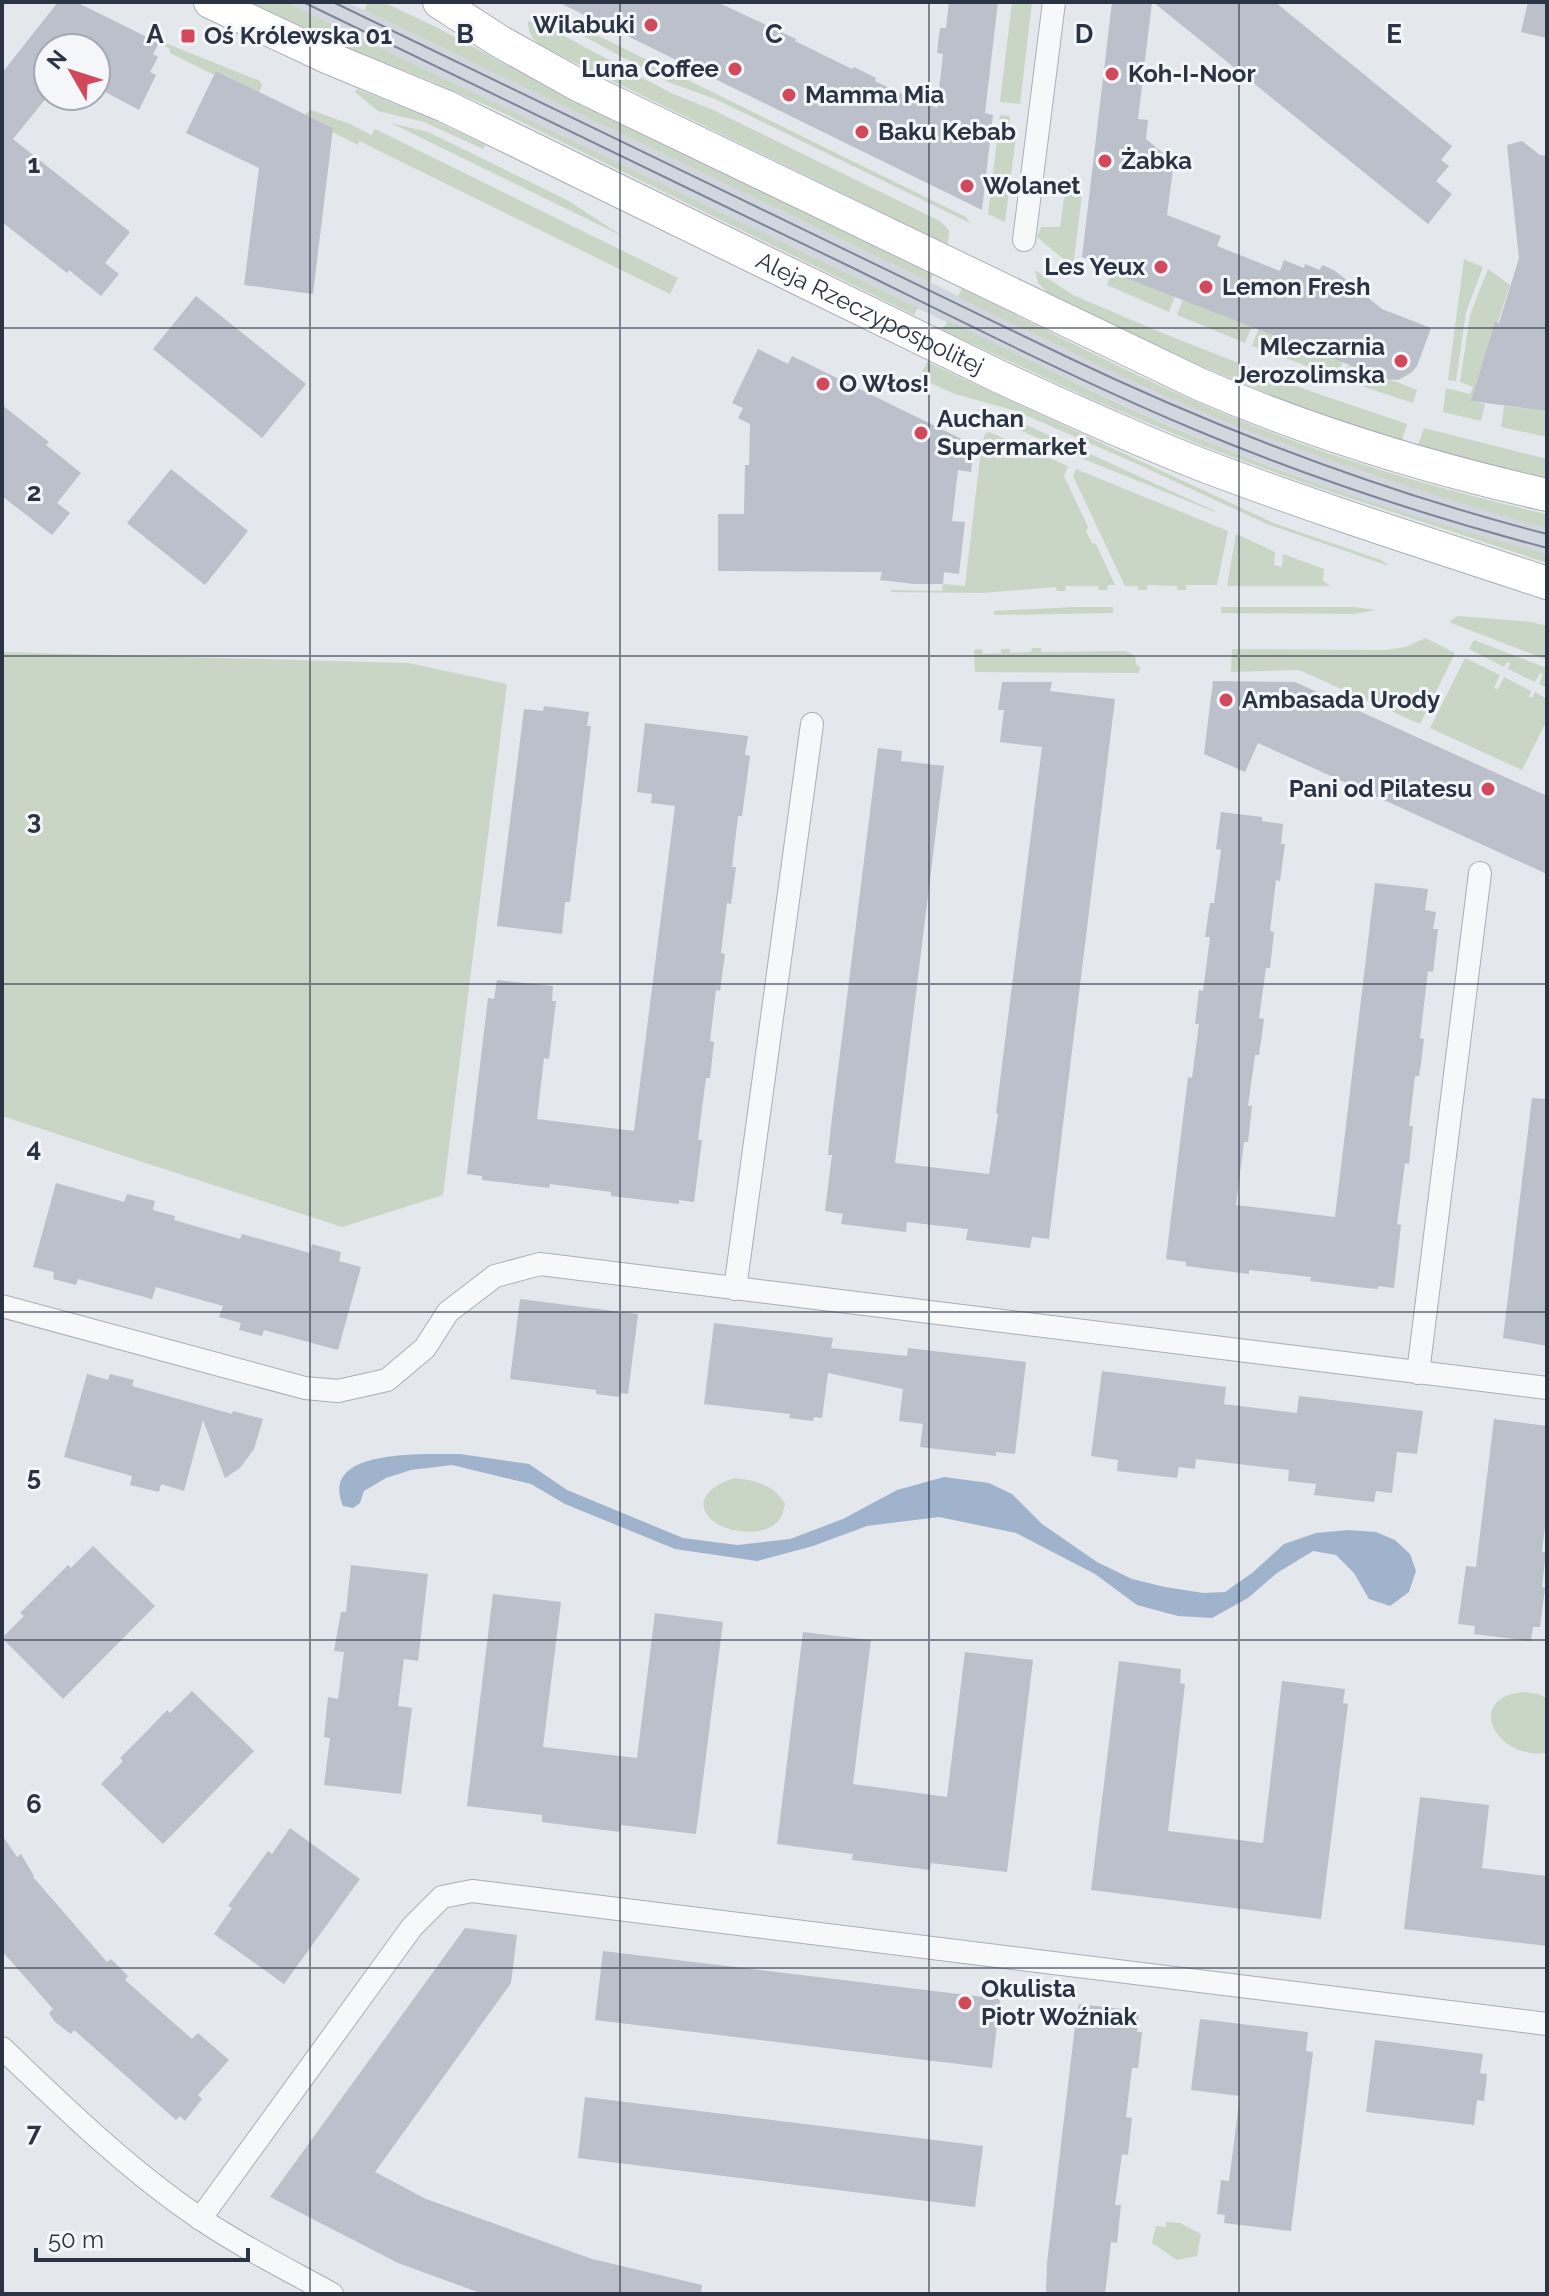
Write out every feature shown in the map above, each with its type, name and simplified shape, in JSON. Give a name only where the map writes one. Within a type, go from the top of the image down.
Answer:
[{"type":"street","name":"Aleja Rzeczypospolitej","points":[[210,2],[329,58],[445,106],[1088,418],[1271,490],[1547,583]]},
{"type":"street","points":[[439,2],[507,46],[578,85],[1199,384],[1348,442],[1459,475],[1547,495]]},
{"type":"street","points":[[1024,240],[1054,2]]},
{"type":"street","points":[[735,1289],[812,724]]},
{"type":"street","points":[[1418,1373],[1480,873]]},
{"type":"street","points":[[2,1306],[305,1388],[338,1391],[387,1380],[425,1348],[448,1312],[495,1276],[540,1264],[1547,1388]]},
{"type":"street","points":[[200,2219],[412,1927],[442,1897],[472,1891],[1547,2024]]},
{"type":"street","points":[[2,2048],[70,2112],[166,2194],[200,2219],[332,2294]]},
{"type":"shaded area","points":[[286,2],[345,2],[364,10],[1066,350],[1198,409],[1374,476],[1547,528],[1547,554],[1456,530],[1338,491],[1141,413],[946,322]]},
{"type":"green space","points":[[250,2],[286,2],[918,308],[914,315],[501,112],[348,48]]},
{"type":"green space","points":[[368,2],[383,2],[438,28],[572,100],[933,275],[930,282],[364,10]]},
{"type":"green space","points":[[1012,2],[1032,2],[1020,104],[1000,102]]},
{"type":"green space","points":[[556,15],[966,217],[970,223],[715,99],[668,82],[554,20]]},
{"type":"green space","points":[[528,21],[553,30],[671,93],[711,109],[940,221],[949,230],[948,245],[553,52],[535,40]]},
{"type":"green space","points":[[160,41],[260,81],[259,92],[217,71],[214,75],[170,53],[170,49]]},
{"type":"green space","points":[[357,89],[427,117],[485,145],[483,149],[424,122],[378,111],[355,92]]},
{"type":"green space","points":[[311,110],[371,135],[375,129],[678,278],[670,294],[359,141],[358,145],[332,132],[333,128],[305,114]]},
{"type":"green space","points":[[1000,115],[1010,116],[1009,134],[1016,136],[1005,222],[988,214]]},
{"type":"green space","points":[[391,123],[428,132],[567,200],[624,237]]},
{"type":"green space","points":[[1065,191],[1082,194],[1073,267],[1037,237],[1041,227],[1060,227]]},
{"type":"green space","points":[[1464,259],[1483,267],[1466,312],[1456,381],[1448,380]]},
{"type":"green space","points":[[1488,269],[1510,285],[1472,401],[1485,404],[1481,421],[1443,412],[1446,388],[1470,394],[1473,387],[1460,382],[1470,315]]},
{"type":"green space","points":[[1035,270],[1073,295],[1160,332],[1307,390],[1407,424],[1401,443],[1268,397],[1269,394],[1184,359],[1049,294],[1038,283]]},
{"type":"green space","points":[[1112,271],[1175,296],[1169,312],[1107,285]]},
{"type":"green space","points":[[962,289],[1130,372],[1232,417],[1388,472],[1547,514],[1547,528],[1370,474],[1239,427],[1136,383],[960,298]]},
{"type":"green space","points":[[1183,299],[1252,326],[1245,343],[1177,315]]},
{"type":"green space","points":[[948,321],[1116,402],[1240,455],[1392,509],[1547,554],[1547,563],[1307,484],[1203,446],[1091,399],[942,330]]},
{"type":"green space","points":[[1259,328],[1343,361],[1337,377],[1252,346]]},
{"type":"green space","points":[[927,362],[1276,524],[1381,560],[1389,566],[1267,524],[1016,411],[955,394],[919,378]]},
{"type":"green space","points":[[1349,363],[1417,390],[1413,403],[1343,380]]},
{"type":"green space","points":[[1504,406],[1547,411],[1547,437],[1501,427]]},
{"type":"green space","points":[[974,409],[1020,422],[1215,512],[1086,460]]},
{"type":"green space","points":[[1424,428],[1547,459],[1547,480],[1417,448]]},
{"type":"green space","points":[[989,432],[1068,466],[1064,476],[1088,527],[1086,531],[1092,543],[1096,544],[1115,585],[1108,585],[1107,590],[1099,590],[1098,586],[1066,586],[1065,591],[1057,591],[1056,587],[982,593],[891,592],[942,591],[943,584],[965,586],[981,449],[985,434]]},
{"type":"green space","points":[[1076,469],[1228,531],[1217,585],[1186,585],[1186,590],[1177,590],[1177,586],[1147,585],[1147,590],[1138,590],[1138,586],[1125,586],[1073,476]]},
{"type":"green space","points":[[1236,534],[1275,552],[1274,565],[1282,567],[1283,554],[1324,569],[1323,581],[1331,586],[1227,586]]},
{"type":"green space","points":[[1113,607],[1113,613],[994,615],[994,611]]},
{"type":"green space","points":[[1221,607],[1354,607],[1376,610],[1354,614],[1221,613]]},
{"type":"green space","points":[[1458,616],[1547,626],[1547,660],[1449,622]]},
{"type":"green space","points":[[1425,638],[1455,653],[1420,724],[1299,670],[1231,672],[1232,649],[1386,650],[1406,647]]},
{"type":"green space","points":[[1474,640],[1547,668],[1547,688],[1539,684],[1543,674],[1540,673],[1535,682],[1508,669],[1510,663],[1507,662],[1504,667],[1469,649]]},
{"type":"green space","points":[[1032,648],[1041,648],[1041,652],[1126,651],[1135,656],[1139,673],[975,672],[974,650],[982,649],[983,654],[1001,653],[1001,649],[1010,649],[1010,653],[1031,652]]},
{"type":"green space","points":[[2,652],[408,663],[507,684],[443,1195],[342,1227],[2,1116]]},
{"type":"green space","points":[[1465,658],[1500,675],[1494,688],[1498,689],[1504,677],[1531,691],[1529,697],[1532,698],[1535,692],[1547,699],[1547,720],[1522,770],[1430,728]]},
{"type":"green space","points":[[735,1478],[764,1485],[781,1497],[785,1504],[776,1524],[749,1532],[729,1529],[713,1521],[706,1513],[704,1499],[713,1488]]},
{"type":"green space","points":[[1525,1692],[1547,1698],[1546,1753],[1512,1747],[1493,1726],[1491,1715],[1495,1704],[1506,1696]]},
{"type":"green space","points":[[1166,2222],[1180,2223],[1201,2234],[1197,2256],[1177,2260],[1152,2243],[1156,2226],[1166,2227]]},
{"type":"water","points":[[460,1454],[529,1464],[567,1490],[683,1538],[737,1545],[790,1539],[843,1519],[897,1490],[944,1477],[989,1483],[1012,1494],[1042,1524],[1097,1562],[1132,1579],[1165,1587],[1203,1593],[1225,1592],[1284,1544],[1316,1533],[1348,1530],[1376,1532],[1395,1540],[1410,1554],[1416,1571],[1409,1592],[1390,1606],[1369,1599],[1354,1573],[1336,1555],[1313,1551],[1277,1573],[1248,1598],[1212,1618],[1178,1616],[1137,1605],[1095,1574],[1016,1533],[939,1517],[867,1526],[813,1546],[757,1561],[675,1549],[565,1504],[531,1484],[452,1465],[411,1470],[386,1478],[364,1491],[360,1503],[353,1508],[343,1506],[339,1487],[346,1473],[360,1464],[401,1455]]},
{"type":"building","points":[[58,2],[76,2],[159,43],[153,54],[158,57],[150,72],[156,75],[139,110],[112,96],[112,32],[34,32]]},
{"type":"building","points":[[558,2],[717,2],[876,78],[875,81],[937,108],[943,54],[937,53],[940,28],[946,28],[949,2],[998,2],[985,113],[993,115],[982,210]]},
{"type":"building","points":[[1112,2],[1152,2],[1138,119],[1148,120],[1146,139],[1174,162],[1167,215],[1221,236],[1217,246],[1280,271],[1284,260],[1304,268],[1305,264],[1320,270],[1322,265],[1334,270],[1382,309],[1431,328],[1417,366],[1411,373],[1398,380],[1386,379],[1103,269],[1105,265],[1082,257]]},
{"type":"building","points":[[1153,2],[1275,2],[1452,146],[1441,160],[1449,166],[1436,181],[1452,194],[1428,224]]},
{"type":"building","points":[[1528,2],[1547,2],[1547,38],[1521,32]]},
{"type":"building","points":[[32,35],[32,112],[35,112],[13,139],[130,232],[105,263],[119,274],[101,296],[2,222],[2,73]]},
{"type":"building","points":[[216,71],[333,128],[313,294],[244,285],[259,168],[186,133]]},
{"type":"building","points":[[1522,141],[1540,155],[1547,156],[1547,411],[1471,401],[1519,258],[1507,145]]},
{"type":"building","points":[[196,296],[306,384],[262,438],[153,349]]},
{"type":"building","points":[[758,349],[788,364],[792,356],[974,445],[971,472],[958,470],[952,521],[965,522],[959,574],[944,572],[943,584],[914,584],[880,580],[882,572],[718,571],[718,514],[744,514],[745,465],[749,465],[750,424],[738,418],[743,408],[732,403]]},
{"type":"building","points":[[2,405],[49,442],[46,445],[81,473],[57,503],[70,513],[52,535],[2,496]]},
{"type":"building","points":[[171,469],[248,531],[205,585],[127,523]]},
{"type":"building","points":[[1213,681],[1295,682],[1547,796],[1547,874],[1258,743],[1245,772],[1204,754]]},
{"type":"building","points":[[1002,682],[1052,682],[1050,691],[1115,699],[1049,1239],[1032,1237],[1030,1248],[966,1240],[968,1229],[907,1222],[906,1232],[841,1224],[843,1214],[825,1211],[832,1155],[828,1155],[831,1126],[878,748],[902,751],[901,761],[944,766],[895,1163],[989,1174],[1042,747],[1000,742],[1004,710],[998,710]]},
{"type":"building","points":[[544,706],[589,712],[587,726],[591,726],[570,902],[565,902],[562,934],[497,926],[524,709],[543,711]]},
{"type":"building","points":[[645,723],[748,736],[745,755],[750,756],[742,816],[738,816],[732,867],[736,867],[731,904],[727,903],[720,991],[716,990],[710,1041],[714,1042],[698,1140],[702,1140],[694,1202],[679,1200],[679,1204],[611,1196],[611,1192],[550,1184],[549,1188],[482,1180],[482,1176],[467,1174],[488,998],[494,999],[497,980],[553,986],[552,1001],[556,1001],[549,1059],[544,1058],[537,1119],[634,1131],[675,806],[651,803],[652,794],[637,792]]},
{"type":"building","points":[[1221,812],[1262,817],[1262,821],[1283,824],[1281,844],[1285,844],[1280,881],[1276,880],[1270,931],[1274,932],[1270,968],[1266,968],[1259,1018],[1264,1019],[1259,1055],[1255,1055],[1248,1106],[1252,1106],[1248,1142],[1244,1142],[1236,1205],[1335,1217],[1375,883],[1428,889],[1425,910],[1436,912],[1433,929],[1438,929],[1433,972],[1428,971],[1419,1076],[1415,1076],[1409,1126],[1413,1126],[1409,1164],[1405,1163],[1397,1224],[1401,1225],[1394,1288],[1366,1288],[1310,1281],[1311,1277],[1249,1270],[1249,1274],[1186,1266],[1186,1262],[1166,1259],[1188,1077],[1192,1078],[1199,1024],[1195,1024],[1199,990],[1203,991],[1210,937],[1205,937],[1210,903],[1214,903],[1221,850],[1216,849]]},
{"type":"building","points":[[1532,1098],[1547,1099],[1547,1346],[1503,1338]]},
{"type":"building","points":[[56,1183],[124,1202],[127,1194],[155,1201],[153,1210],[175,1216],[174,1220],[240,1239],[242,1234],[310,1253],[312,1244],[341,1252],[339,1261],[361,1267],[338,1350],[264,1330],[262,1336],[239,1330],[241,1323],[219,1317],[223,1306],[156,1287],[152,1299],[78,1279],[76,1285],[53,1279],[54,1272],[33,1267]]},
{"type":"building","points":[[520,1299],[638,1314],[628,1394],[620,1393],[619,1397],[596,1394],[596,1390],[510,1379]]},
{"type":"building","points":[[714,1323],[833,1338],[831,1348],[907,1356],[908,1348],[1026,1362],[1015,1454],[996,1452],[996,1456],[920,1447],[923,1424],[899,1421],[903,1389],[828,1373],[822,1418],[814,1417],[813,1421],[789,1418],[790,1414],[704,1404]]},
{"type":"building","points":[[1102,1371],[1226,1387],[1224,1404],[1297,1413],[1299,1396],[1423,1411],[1417,1454],[1397,1452],[1392,1493],[1376,1491],[1374,1502],[1314,1495],[1316,1484],[1288,1481],[1289,1470],[1196,1459],[1195,1469],[1179,1467],[1177,1478],[1117,1471],[1118,1460],[1091,1456]]},
{"type":"building","points":[[87,1374],[108,1380],[110,1374],[134,1380],[132,1386],[232,1414],[233,1411],[263,1419],[254,1449],[240,1468],[225,1478],[203,1420],[184,1491],[161,1484],[159,1492],[130,1485],[132,1476],[64,1457]]},
{"type":"building","points":[[1494,1419],[1547,1426],[1547,1510],[1542,1552],[1546,1552],[1542,1587],[1545,1588],[1540,1627],[1533,1627],[1531,1641],[1474,1634],[1475,1626],[1458,1624],[1466,1566],[1476,1567]]},
{"type":"building","points":[[93,1546],[155,1606],[63,1699],[2,1638],[24,1616],[20,1613],[68,1565],[71,1568]]},
{"type":"building","points":[[351,1565],[428,1574],[418,1661],[404,1659],[398,1706],[412,1708],[401,1794],[324,1785],[330,1738],[324,1737],[328,1697],[338,1699],[344,1652],[334,1651],[341,1612],[346,1612]]},
{"type":"building","points":[[493,1594],[561,1602],[543,1747],[637,1758],[655,1613],[723,1622],[696,1834],[621,1825],[620,1832],[542,1822],[542,1815],[467,1806]]},
{"type":"building","points":[[803,1632],[871,1640],[853,1784],[947,1797],[965,1652],[1033,1660],[1007,1872],[931,1863],[930,1870],[852,1860],[853,1854],[777,1844]]},
{"type":"building","points":[[1119,1661],[1181,1669],[1180,1683],[1185,1684],[1168,1831],[1263,1843],[1282,1681],[1345,1689],[1343,1703],[1348,1704],[1321,1919],[1091,1890]]},
{"type":"building","points":[[192,1691],[254,1751],[163,1844],[101,1784],[123,1761],[120,1758],[167,1710],[170,1713]]},
{"type":"building","points":[[1420,1797],[1489,1805],[1482,1868],[1547,1876],[1547,1946],[1404,1929]]},
{"type":"building","points":[[290,1828],[360,1879],[284,1984],[214,1934],[232,1908],[228,1906],[268,1851],[272,1854]]},
{"type":"building","points":[[2,1835],[17,1857],[21,1854],[33,1877],[107,1962],[111,1959],[128,1976],[125,1980],[192,2039],[198,2033],[229,2060],[198,2095],[202,2099],[185,2121],[180,2116],[176,2120],[74,2030],[71,2034],[55,2022],[49,2013],[53,2009],[2,1951]]},
{"type":"building","points":[[465,1928],[517,1935],[511,1983],[375,2172],[426,2199],[592,2259],[702,2285],[701,2294],[483,2294],[398,2263],[270,2197]]},
{"type":"building","points":[[603,1951],[1000,1999],[992,2068],[595,2020]]},
{"type":"building","points":[[1079,2004],[1139,2011],[1137,2032],[1142,2032],[1138,2068],[1132,2068],[1126,2117],[1132,2118],[1128,2155],[1122,2154],[1115,2205],[1121,2205],[1117,2243],[1111,2242],[1105,2294],[1046,2294],[1075,2026],[1072,2026]]},
{"type":"building","points":[[1200,2019],[1308,2032],[1306,2051],[1313,2052],[1291,2231],[1224,2223],[1225,2215],[1217,2214],[1221,2180],[1229,2181],[1240,2096],[1191,2090]]},
{"type":"building","points":[[1375,2040],[1483,2054],[1480,2073],[1487,2074],[1484,2101],[1477,2100],[1474,2125],[1366,2112]]},
{"type":"building","points":[[585,2097],[983,2146],[975,2207],[578,2158]]},
{"type":"tram line","points":[[303,2],[1148,409],[1323,479],[1457,523],[1547,548]]},
{"type":"tram line","points":[[333,2],[1065,356],[1182,409],[1362,478],[1547,534]]},
{"type":"place","name":"Wilabuki","points":[[651,25]]},
{"type":"place","name":"Oś Królewska 01","points":[[188,36]]},
{"type":"place","name":"Luna Coffee","points":[[735,69]]},
{"type":"place","name":"Koh-I-Noor","points":[[1112,74]]},
{"type":"place","name":"Mamma Mia","points":[[789,95]]},
{"type":"place","name":"Baku Kebab","points":[[862,132]]},
{"type":"place","name":"Żabka","points":[[1105,161]]},
{"type":"place","name":"Wolanet","points":[[967,186]]},
{"type":"place","name":"Les Yeux","points":[[1161,267]]},
{"type":"place","name":"Lemon Fresh","points":[[1206,287]]},
{"type":"place","name":"Mleczarnia Jerozolimska","points":[[1401,361]]},
{"type":"place","name":"O Włos!","points":[[823,384]]},
{"type":"place","name":"Auchan Supermarket","points":[[921,433]]},
{"type":"place","name":"Ambasada Urody","points":[[1226,700]]},
{"type":"place","name":"Pani od Pilatesu","points":[[1488,789]]},
{"type":"place","name":"Okulista Piotr Woźniak","points":[[965,2003]]}]
